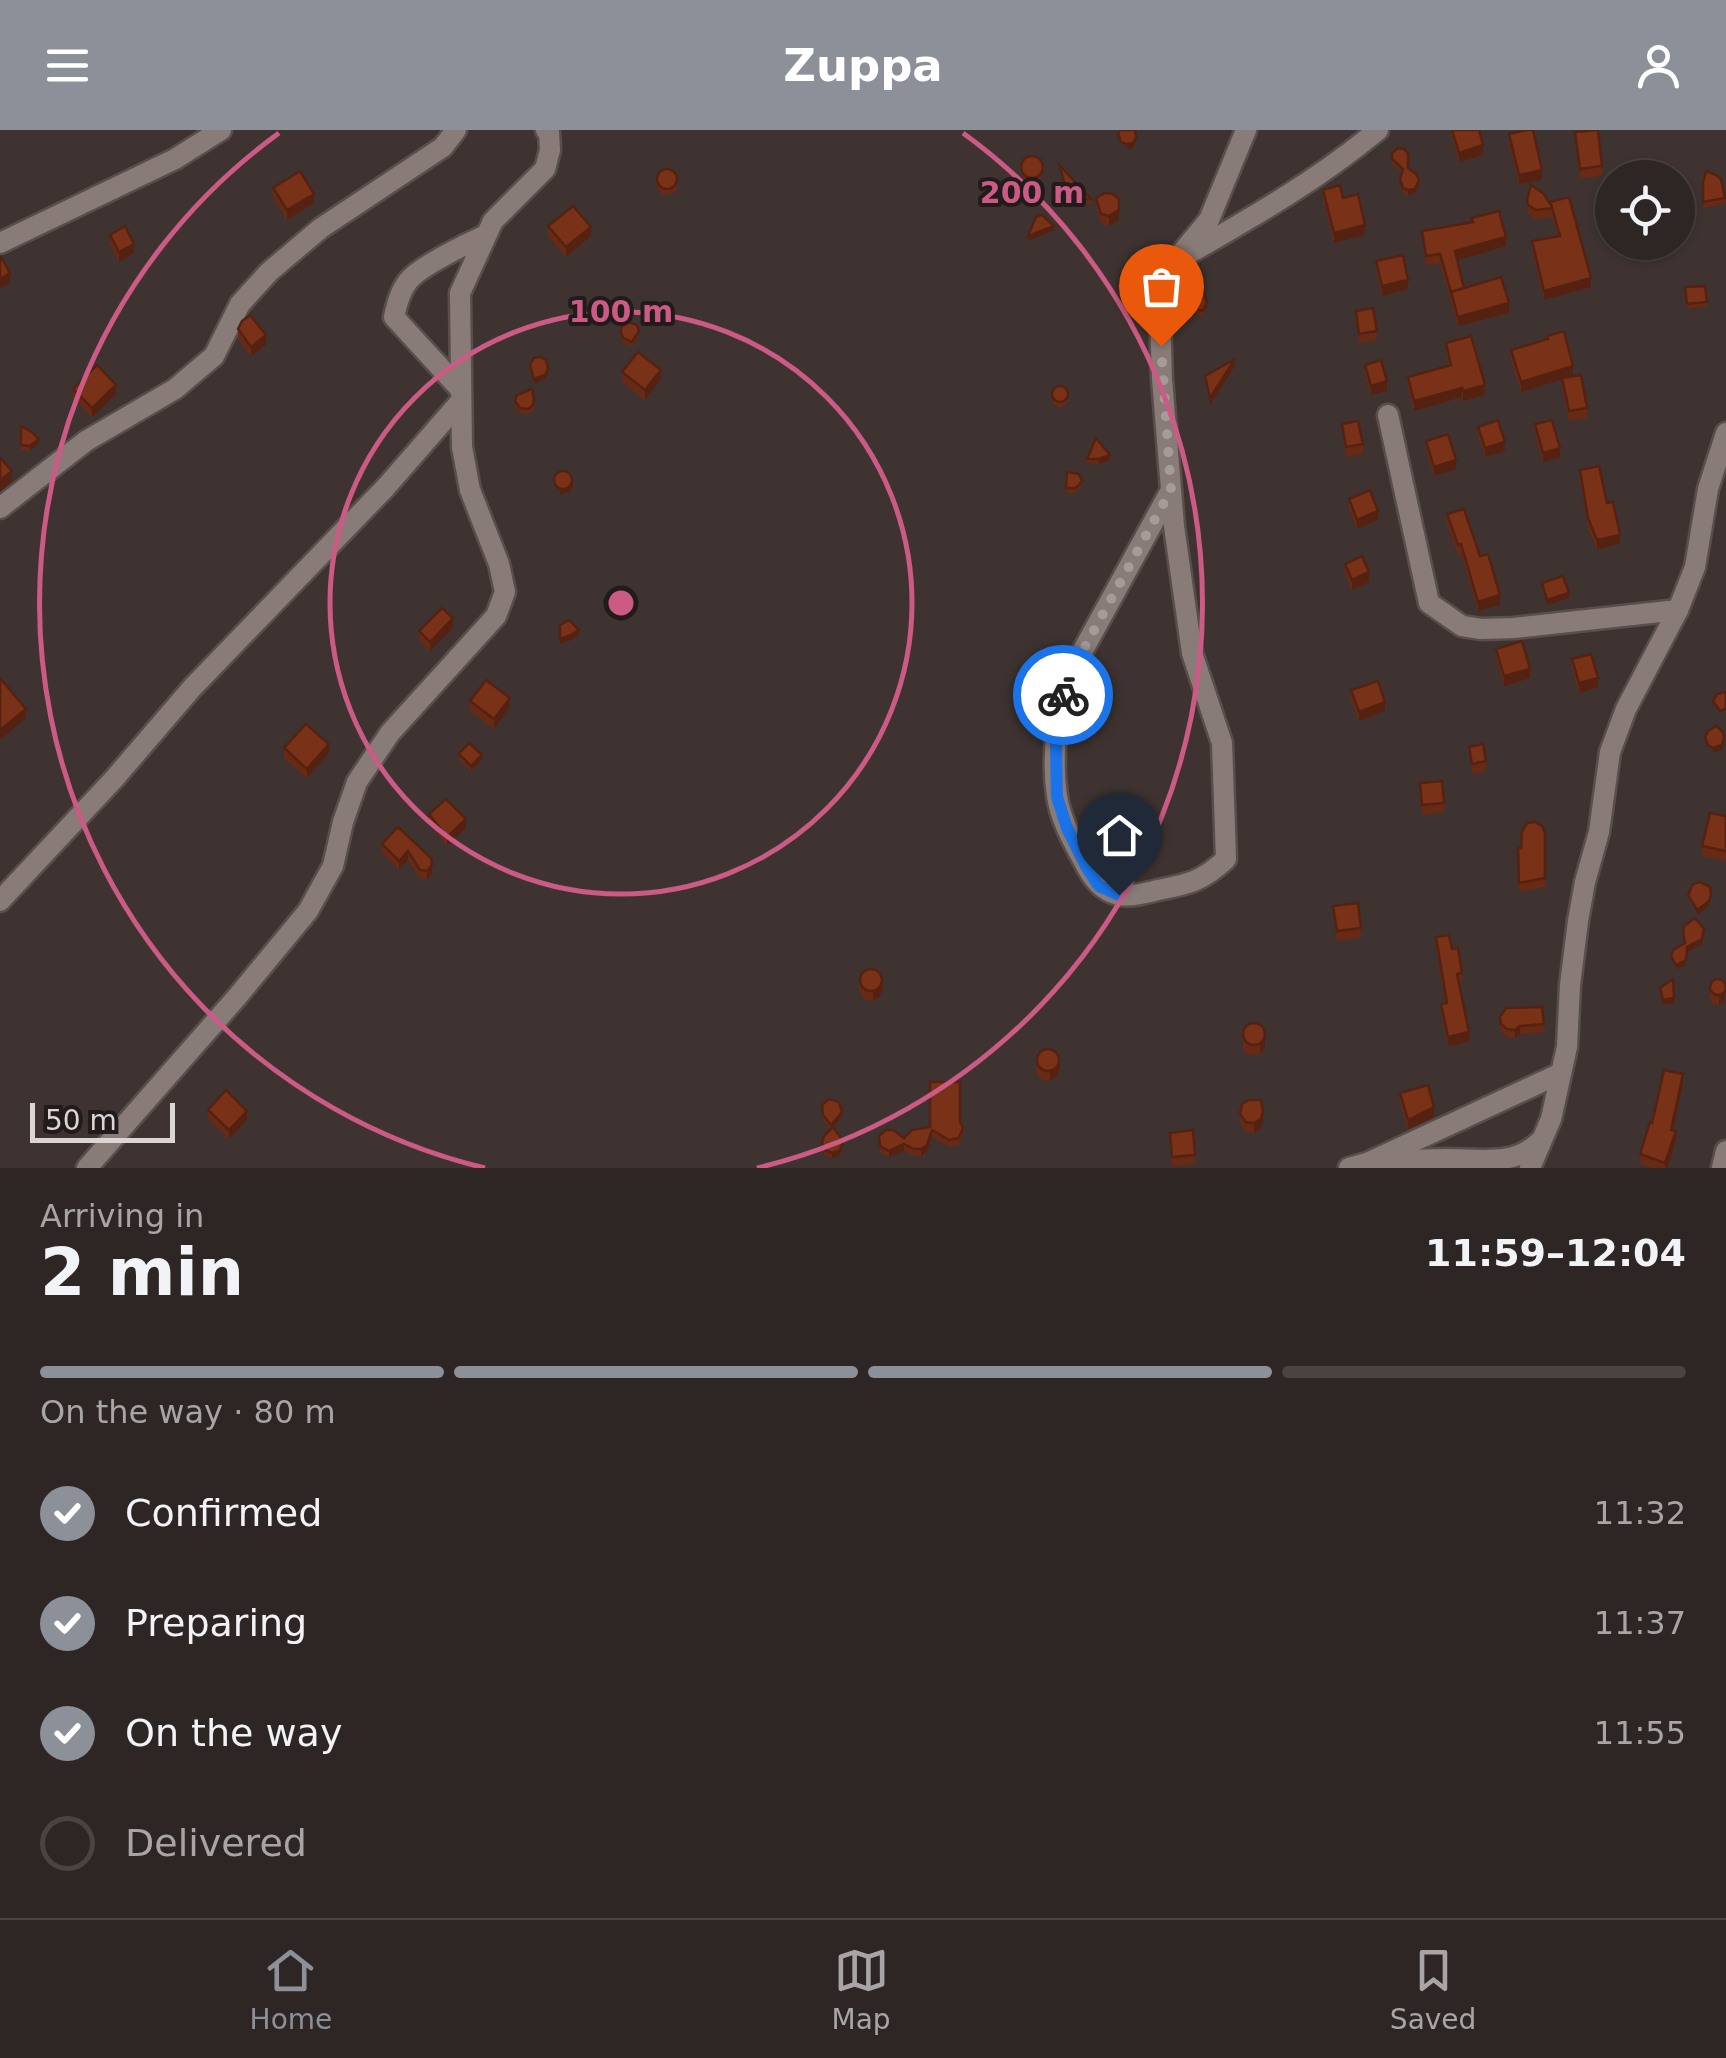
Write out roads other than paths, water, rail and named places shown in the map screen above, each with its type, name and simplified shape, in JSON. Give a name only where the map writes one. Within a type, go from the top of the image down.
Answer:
[{"type":"street","points":[[0,244],[175,159],[221,130]]},
{"type":"street","points":[[0,508],[86,441],[176,389],[214,356],[240,304],[269,272],[321,228],[443,147],[456,130]]},
{"type":"street","points":[[87,1168],[308,912],[333,866],[357,782],[390,733],[496,616],[504,592],[500,564],[470,490],[462,447],[460,292],[493,221],[545,169],[550,150],[546,130]]},
{"type":"street","points":[[1171,490],[1070,674],[1061,701],[1056,744],[1057,797],[1087,868],[1099,886],[1119,895],[1182,886],[1208,876],[1226,859],[1222,742],[1192,652],[1171,490],[1158,280],[1209,220],[1246,130]]},
{"type":"street","points":[[1175,262],[1287,198],[1378,130]]},
{"type":"street","points":[[460,396],[394,317],[398,299],[410,278],[484,236]]},
{"type":"street","points":[[0,901],[192,688],[386,487],[460,396]]},
{"type":"street","points":[[1388,415],[1429,603],[1453,620],[1462,626],[1514,628],[1678,610]]},
{"type":"street","points":[[1530,1168],[1550,1119],[1567,1046],[1578,921],[1600,832],[1610,752],[1626,709],[1678,610],[1695,568],[1708,489],[1726,433]]},
{"type":"street","points":[[1358,1166],[1561,1072]]},
{"type":"street","points":[[1358,1166],[1443,1159],[1508,1160],[1524,1155],[1543,1138]]},
{"type":"street","points":[[1722,1168],[1726,1151]]}]
